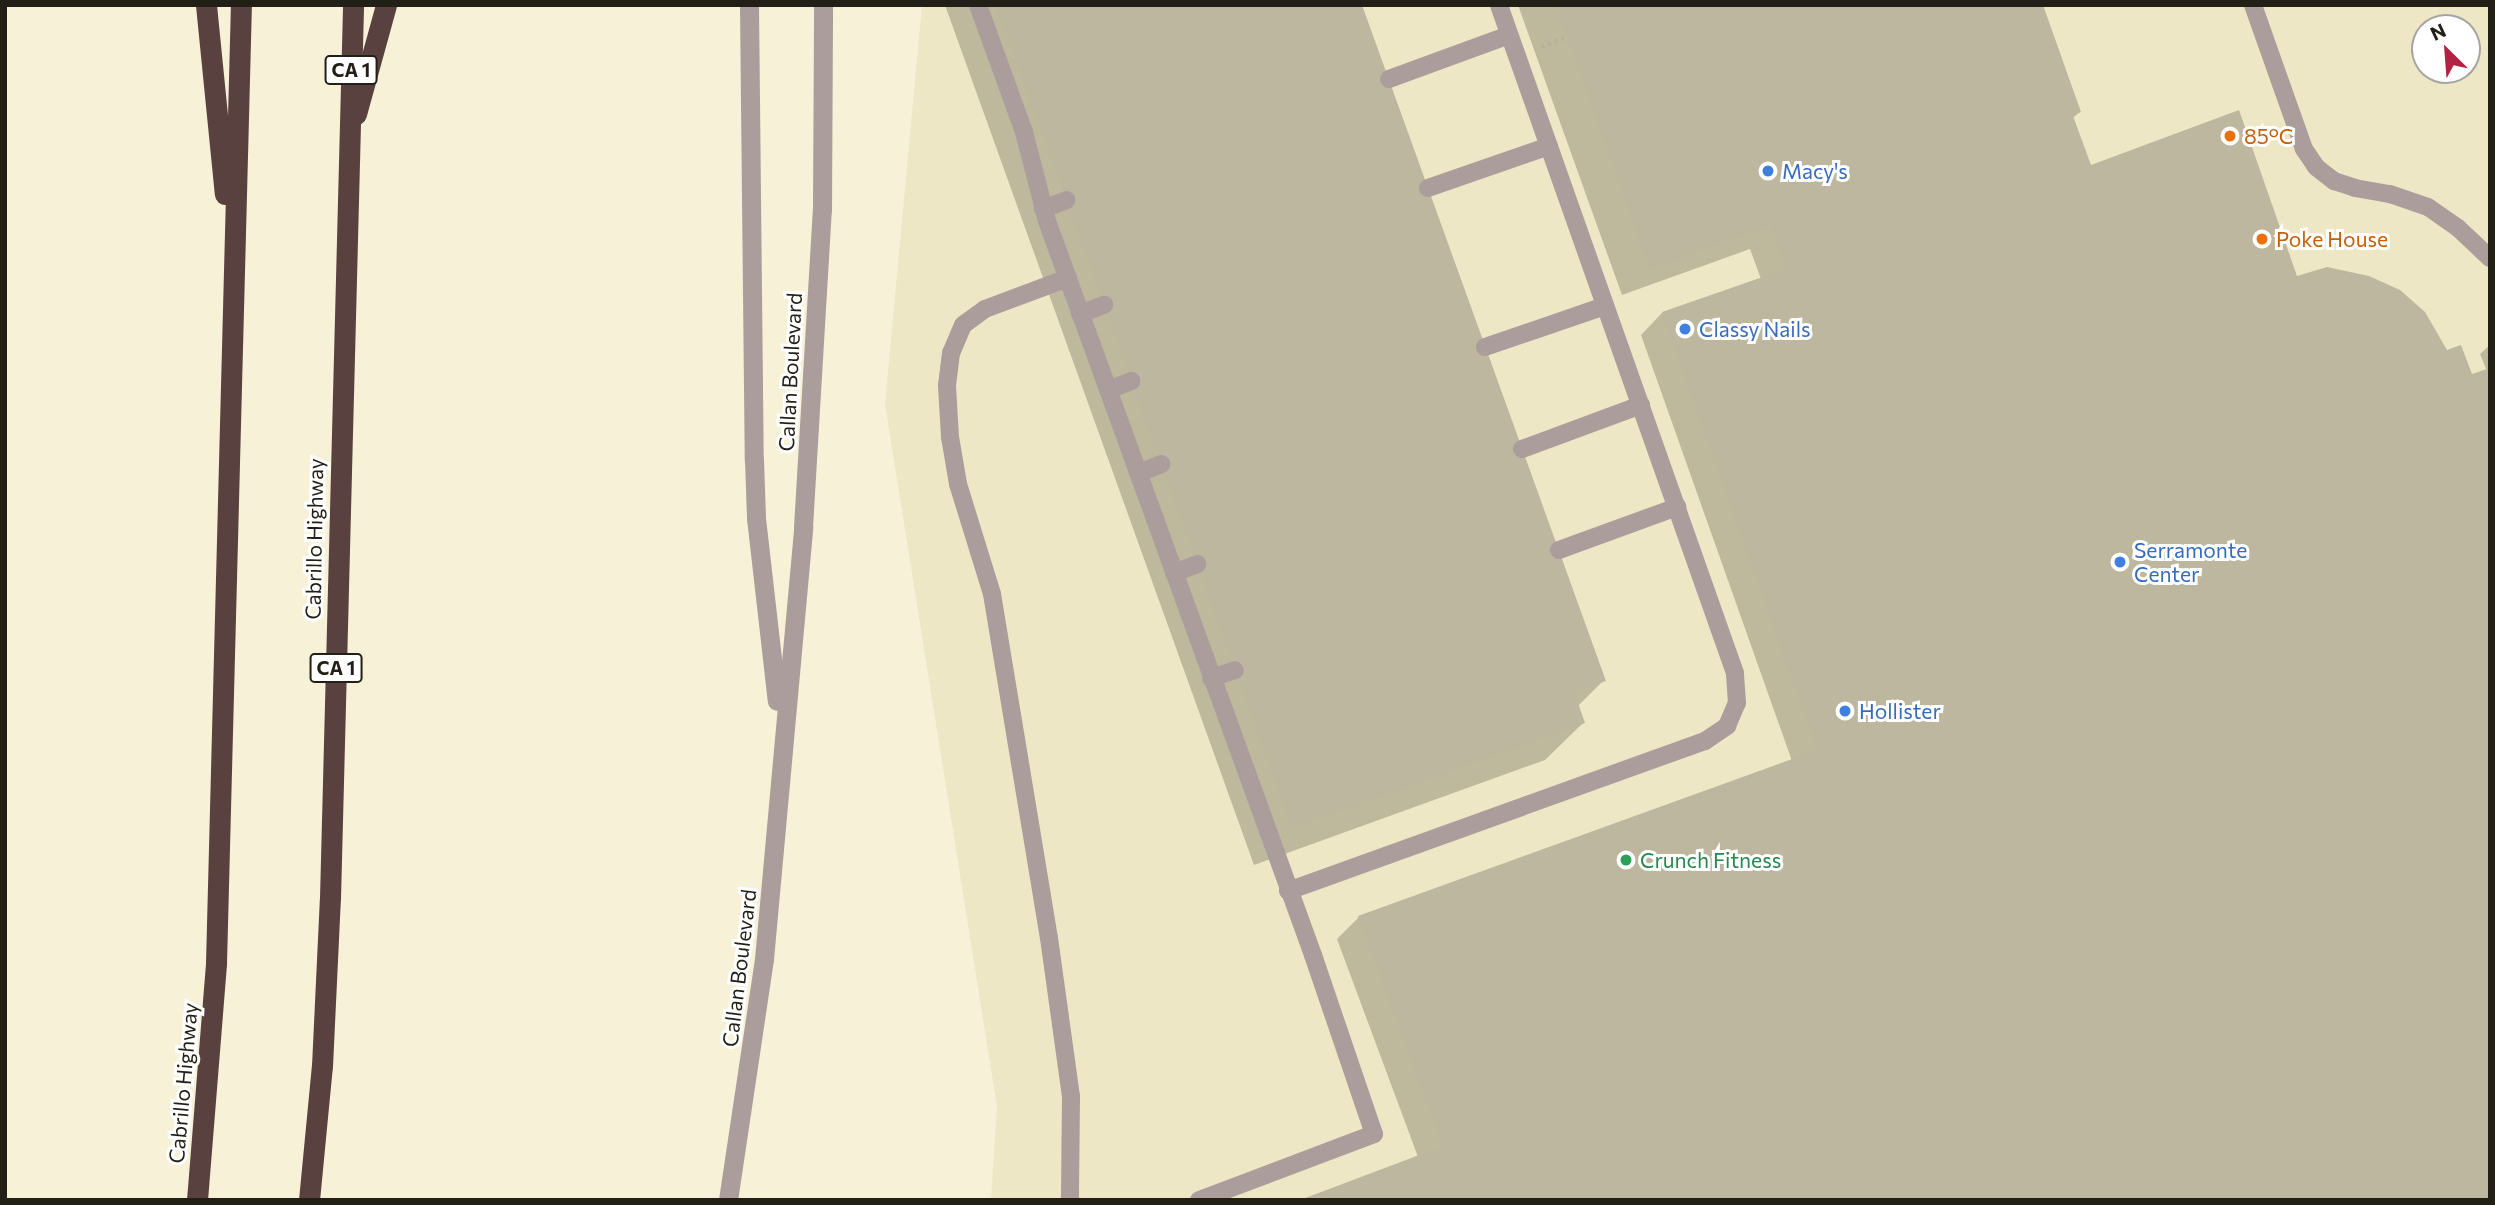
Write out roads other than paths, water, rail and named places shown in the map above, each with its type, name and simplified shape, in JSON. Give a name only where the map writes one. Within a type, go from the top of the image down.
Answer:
[{"type":"highway","points":[[206,5],[234,283]]},
{"type":"highway","name":"Cabrillo Highway","points":[[197,1200],[216,963],[241,5]]},
{"type":"highway","name":"Cabrillo Highway","points":[[309,1200],[321,1066],[328,934],[353,5]]},
{"type":"highway","points":[[349,136],[386,5]]},
{"type":"street","name":"Callan Boulevard","points":[[749,5],[756,518],[782,741]]},
{"type":"street","name":"Callan Boulevard","points":[[728,1200],[764,959],[803,527],[822,210],[823,5]]},
{"type":"lane","points":[[978,5],[1024,132],[1043,209],[1374,1134],[1199,1200]]},
{"type":"lane","points":[[1288,891],[1705,741],[1727,726],[1737,703],[1735,673],[1499,5]]},
{"type":"lane","points":[[2253,5],[2304,149],[2316,167],[2334,181],[2390,194],[2428,207],[2458,228],[2490,258]]},
{"type":"lane","points":[[1389,79],[1509,35]]},
{"type":"lane","points":[[1428,188],[1549,146]]},
{"type":"lane","points":[[1043,209],[1066,200]]},
{"type":"lane","points":[[1068,278],[985,309],[963,325],[951,353],[947,386],[950,437],[958,484],[992,594],[1049,938],[1070,1097],[1070,1200]]},
{"type":"lane","points":[[1080,314],[1104,305]]},
{"type":"lane","points":[[1485,347],[1605,306]]},
{"type":"lane","points":[[1108,390],[1131,381]]},
{"type":"lane","points":[[1522,449],[1641,405]]},
{"type":"lane","points":[[1138,473],[1161,464]]},
{"type":"lane","points":[[1559,550],[1677,507]]},
{"type":"lane","points":[[1174,573],[1197,564]]},
{"type":"lane","points":[[1212,678],[1235,670]]},
{"type":"place","name":"85°C","points":[[2230,136]]},
{"type":"place","name":"Macy's","points":[[1768,171]]},
{"type":"place","name":"Poke House","points":[[2262,239]]},
{"type":"place","name":"Classy Nails","points":[[1685,329]]},
{"type":"place","name":"Serramonte Center","points":[[2120,562]]},
{"type":"place","name":"Hollister","points":[[1845,711]]},
{"type":"place","name":"Crunch Fitness","points":[[1626,860]]}]
